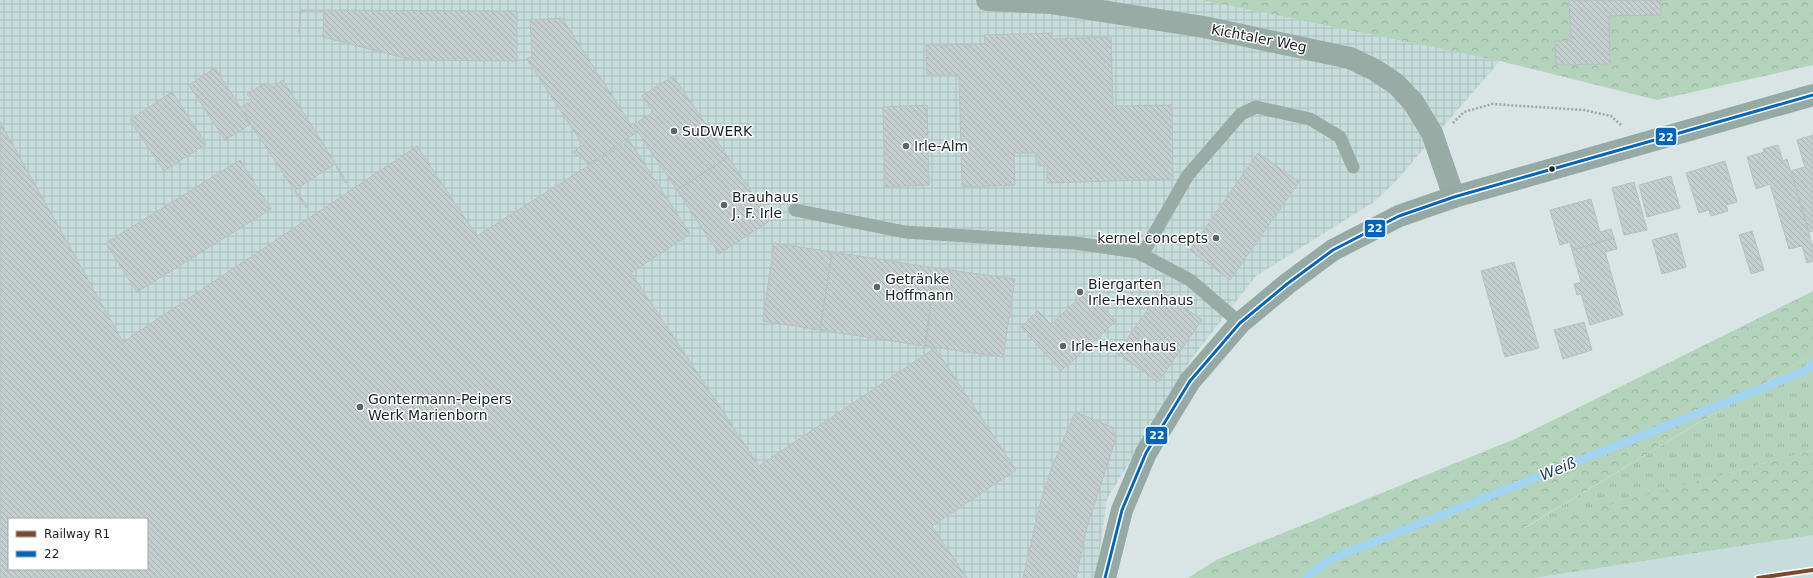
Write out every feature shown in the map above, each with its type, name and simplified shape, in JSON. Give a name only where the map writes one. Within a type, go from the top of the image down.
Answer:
[{"type":"main road","points":[[1105,578],[1122,510],[1146,453],[1190,381],[1240,323],[1287,284],[1333,250],[1400,216],[1454,197],[1813,95]]},
{"type":"street","name":"Kichtaler Weg","points":[[987,0],[1050,3],[1181,24],[1315,49],[1350,58],[1375,70],[1396,84],[1413,102],[1432,133],[1454,197]]},
{"type":"lane","points":[[1142,255],[1188,175],[1241,114],[1256,107],[1310,119],[1316,122],[1340,137],[1353,167]]},
{"type":"lane","points":[[795,210],[905,232],[1075,243],[1137,252],[1190,280],[1240,323]]},
{"type":"path","points":[[1432,133],[1456,121],[1464,112],[1492,104],[1584,110],[1611,116],[1642,144]]},
{"type":"shaded area","points":[[0,0],[1201,0],[1500,61],[1396,181],[1374,202],[1256,276],[1192,358],[1107,499],[1096,578],[0,578]]},
{"type":"shaded area","points":[[1813,535],[1813,578],[1534,578]]},
{"type":"green space","points":[[1201,0],[1813,0],[1813,65],[1657,100],[1500,61]]},
{"type":"green space","points":[[1813,291],[1813,354],[1524,528],[1813,450],[1813,535],[1534,578],[1188,578],[1216,560],[1515,439]]},
{"type":"green space","points":[[1813,354],[1813,450],[1523,529]]},
{"type":"building","points":[[1569,0],[1660,0],[1661,15],[1609,16],[1610,64],[1556,65],[1555,41],[1571,41]]},
{"type":"building","points":[[300,10],[517,11],[517,61],[412,60],[323,37],[324,11],[301,11],[299,33]]},
{"type":"building","points":[[562,18],[636,133],[589,164],[573,152],[583,145],[527,59],[532,56],[530,20]]},
{"type":"building","points":[[1052,33],[1052,39],[1111,37],[1113,106],[1172,105],[1173,179],[1047,183],[1047,166],[1038,166],[1038,153],[1014,153],[1015,185],[962,187],[959,75],[927,75],[926,45],[985,44],[984,35]]},
{"type":"building","points":[[215,68],[251,124],[225,140],[189,85]]},
{"type":"building","name":"SuDWERK","points":[[673,76],[728,157],[677,190],[633,125],[653,112],[642,96]]},
{"type":"building","points":[[283,80],[347,182],[345,183],[335,164],[295,190],[308,207],[306,208],[240,108],[252,101],[247,94],[265,83],[273,87]]},
{"type":"building","points":[[172,92],[206,144],[164,171],[130,120]]},
{"type":"building","name":"Irle-Alm","points":[[927,105],[929,185],[885,187],[883,107]]},
{"type":"building","name":"Gontermann-Peipers Werk Marienborn","points":[[0,122],[123,342],[417,146],[477,236],[629,140],[690,234],[631,273],[759,466],[935,348],[1016,470],[932,526],[967,578],[0,578]]},
{"type":"building","points":[[1813,135],[1813,231],[1809,232],[1791,171],[1805,167],[1797,140]]},
{"type":"building","points":[[1778,145],[1783,161],[1787,159],[1813,247],[1813,261],[1807,263],[1802,246],[1789,249],[1770,184],[1756,189],[1747,157],[1764,152],[1763,149]]},
{"type":"building","points":[[1258,153],[1299,182],[1230,280],[1190,250]]},
{"type":"building","name":"Brauhaus J. F. Irle","points":[[728,157],[771,220],[719,254],[677,190]]},
{"type":"building","points":[[240,160],[271,209],[137,292],[106,243]]},
{"type":"building","points":[[1725,161],[1737,202],[1726,205],[1728,211],[1711,216],[1709,210],[1699,213],[1686,173]]},
{"type":"building","points":[[1671,176],[1680,208],[1647,217],[1639,185]]},
{"type":"building","points":[[1634,182],[1647,230],[1624,235],[1612,188]]},
{"type":"building","points":[[1591,199],[1600,232],[1611,229],[1614,238],[1572,250],[1570,242],[1560,245],[1550,210]]},
{"type":"building","points":[[1752,231],[1764,270],[1751,274],[1739,235]]},
{"type":"building","points":[[1677,233],[1686,267],[1662,274],[1652,240]]},
{"type":"building","points":[[1614,238],[1617,249],[1605,252],[1623,315],[1590,325],[1581,294],[1577,295],[1574,284],[1581,282],[1572,250]]},
{"type":"building","points":[[774,243],[832,252],[820,330],[763,321]]},
{"type":"building","points":[[832,252],[936,268],[925,346],[820,330]]},
{"type":"building","points":[[1514,262],[1539,348],[1505,357],[1481,271]]},
{"type":"building","points":[[936,268],[1015,279],[1003,357],[925,346]]},
{"type":"building","name":"Irle-Hexenhaus","points":[[1087,291],[1116,321],[1061,371],[1021,327],[1038,311],[1051,324]]},
{"type":"building","points":[[1161,291],[1202,320],[1158,382],[1117,353]]},
{"type":"building","points":[[1584,322],[1592,350],[1563,359],[1554,330]]},
{"type":"building","points":[[1075,412],[1112,427],[1116,438],[1087,527],[1076,578],[1023,578],[1040,504],[1052,467]]},
{"type":"waterway","name":"Weiß","points":[[1306,578],[1328,560],[1805,371],[1813,364]]},
{"type":"rail line","name":"R1","points":[[1758,578],[1813,570]]},
{"type":"transit line","name":"22","points":[[1105,578],[1122,510],[1146,453],[1190,381],[1240,323],[1287,284],[1333,250],[1399,216],[1454,197],[1813,95]]},
{"type":"place","name":"SuDWERK","points":[[674,131]]},
{"type":"place","name":"Irle-Alm","points":[[906,146]]},
{"type":"place","name":"Brauhaus J. F. Irle","points":[[724,205]]},
{"type":"place","name":"kernel concepts","points":[[1216,238]]},
{"type":"place","name":"Getränke Hoffmann","points":[[877,287]]},
{"type":"place","name":"Biergarten Irle-Hexenhaus","points":[[1080,292]]},
{"type":"place","name":"Irle-Hexenhaus","points":[[1063,346]]},
{"type":"place","name":"Gontermann-Peipers Werk Marienborn","points":[[360,407]]}]
